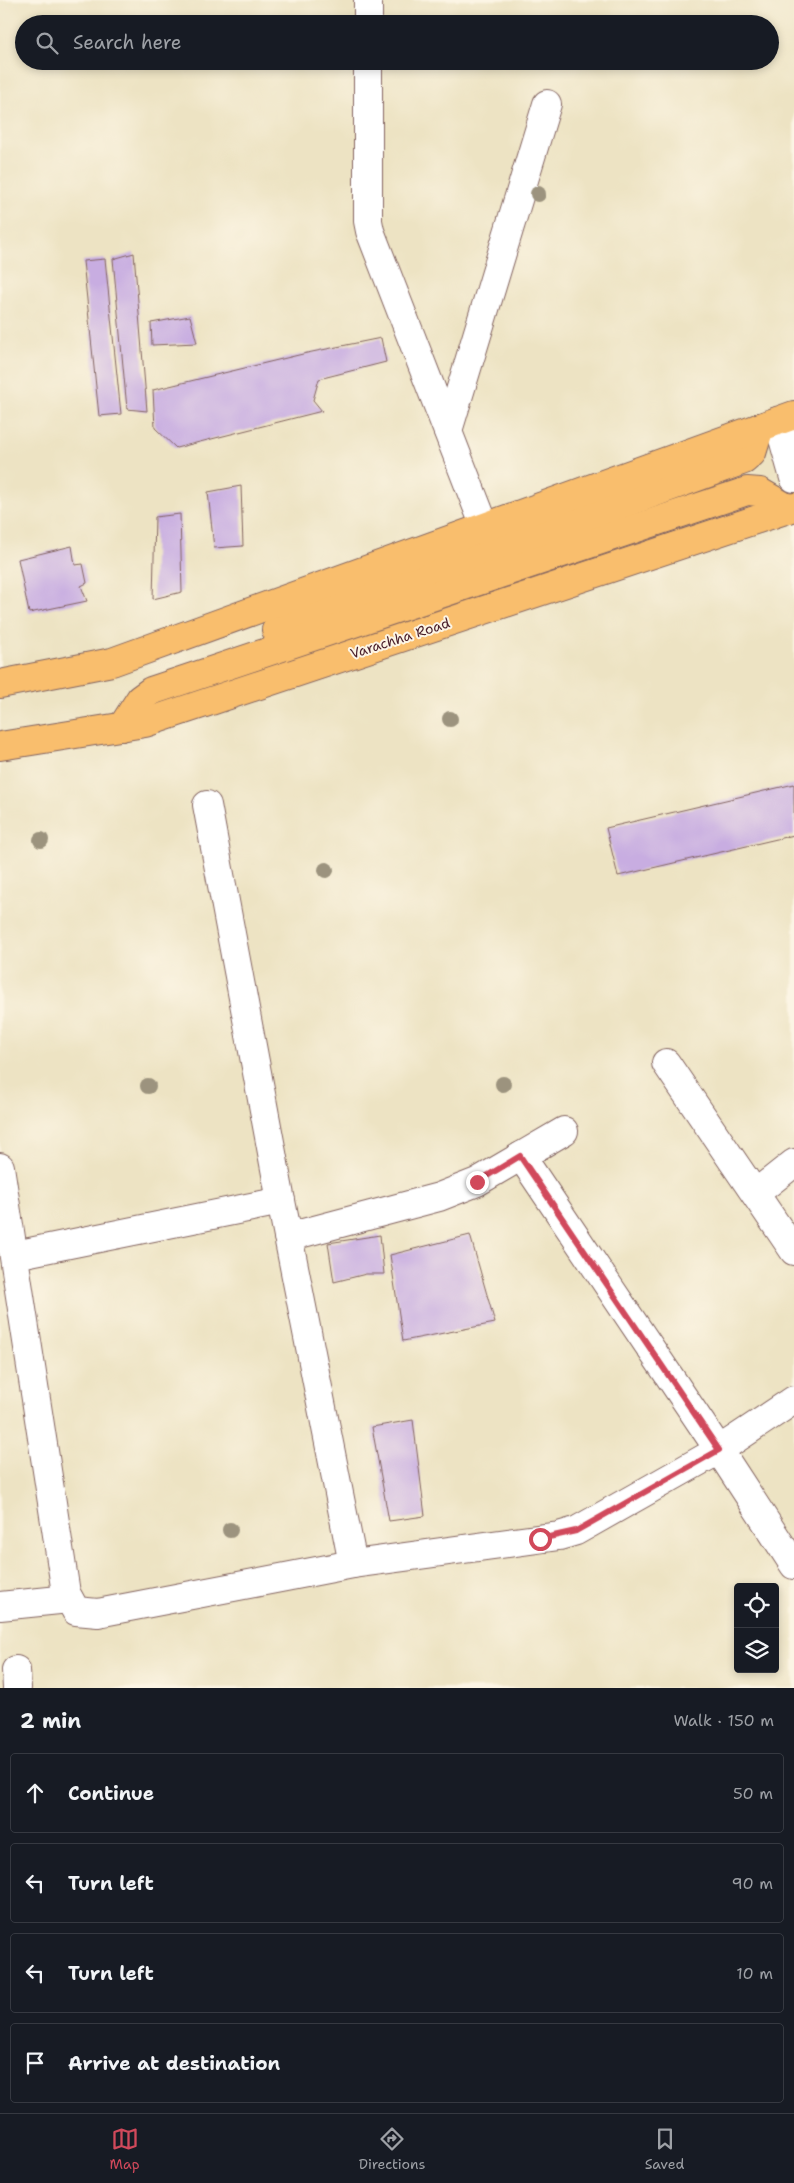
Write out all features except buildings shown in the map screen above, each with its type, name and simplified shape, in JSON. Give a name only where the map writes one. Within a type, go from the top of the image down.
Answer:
[{"type":"main road","points":[[0,684],[112,662],[778,421]]},
{"type":"main road","points":[[112,662],[151,673],[170,668],[744,460],[778,421]]},
{"type":"main road","name":"Varachha Road","points":[[0,746],[145,723],[792,508]]},
{"type":"street","points":[[368,0],[368,15]]},
{"type":"street","points":[[368,70],[368,221],[370,231],[485,527]]},
{"type":"street","points":[[448,431],[547,104]]},
{"type":"street","points":[[778,421],[794,478]]},
{"type":"street","points":[[207,805],[281,1202],[354,1564]]},
{"type":"street","points":[[666,1063],[794,1251]]},
{"type":"street","points":[[288,1237],[439,1197],[477,1182],[564,1131]]},
{"type":"street","points":[[520,1156],[719,1450],[794,1565]]},
{"type":"street","points":[[756,1193],[794,1163]]},
{"type":"street","points":[[0,1167],[66,1593],[76,1610],[98,1613],[354,1564],[559,1536],[576,1531],[719,1450],[794,1400]]},
{"type":"street","points":[[15,1255],[281,1202]]},
{"type":"street","points":[[0,1606],[69,1599]]},
{"type":"route","points":[[477,1182],[520,1156],[719,1450],[576,1531],[540,1539]]}]
